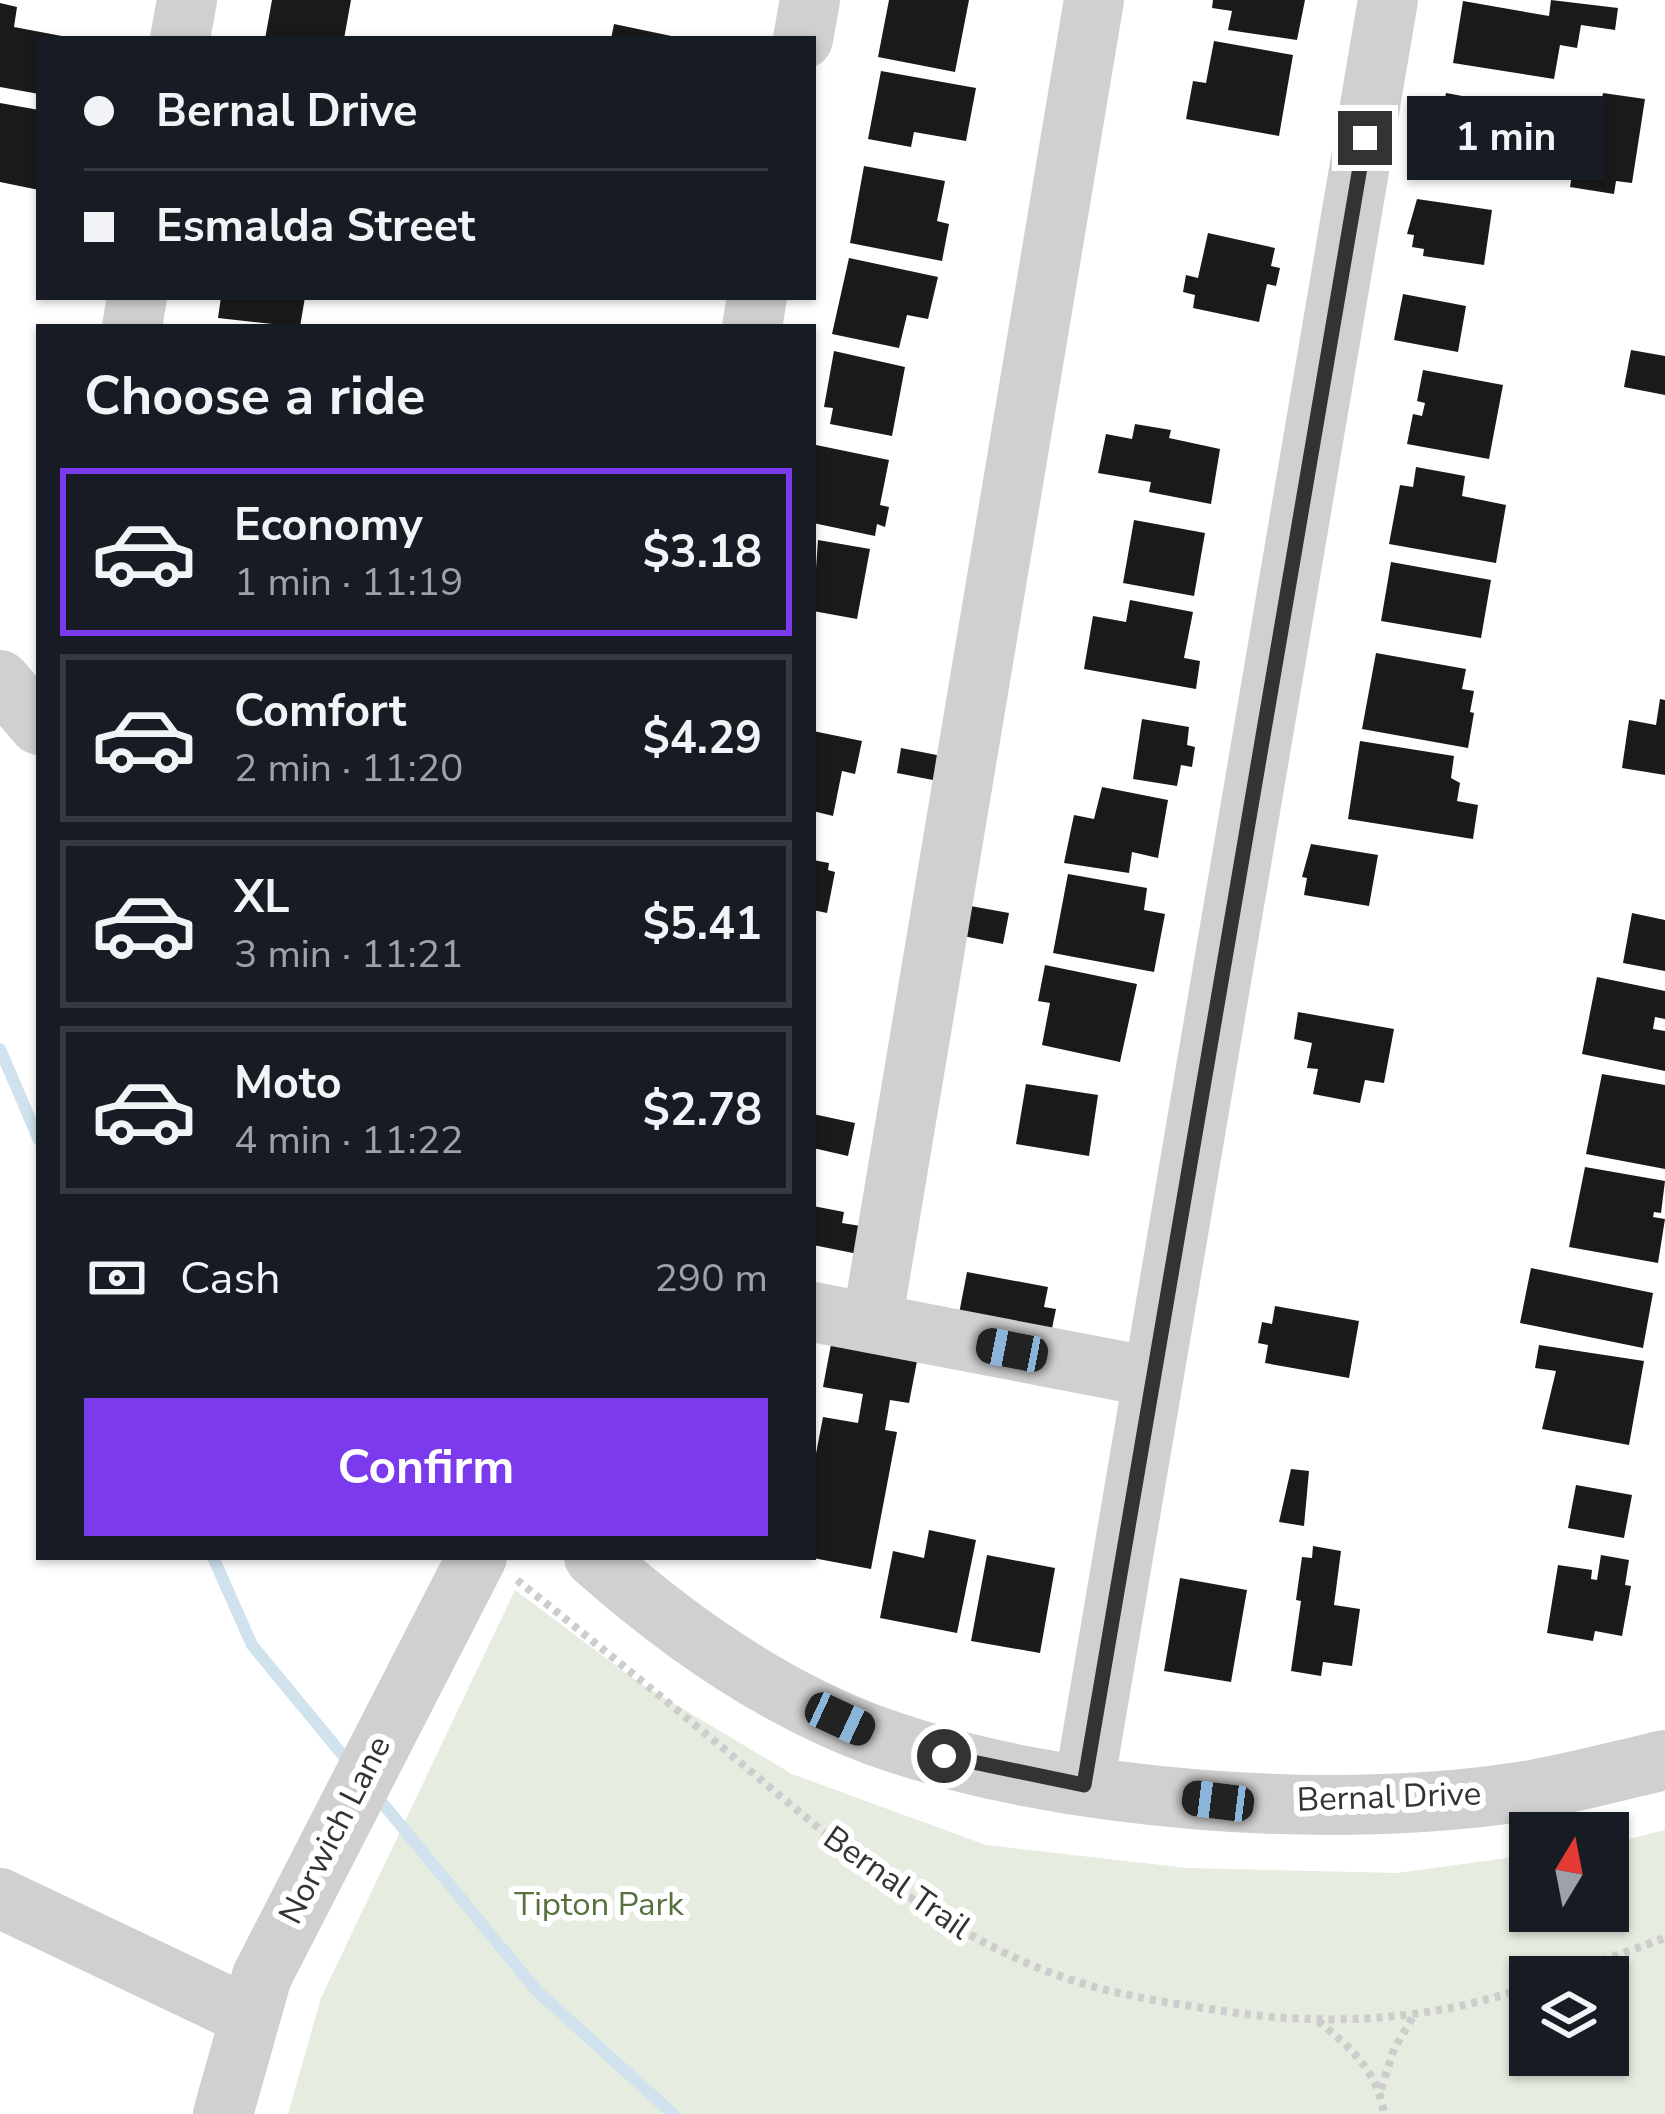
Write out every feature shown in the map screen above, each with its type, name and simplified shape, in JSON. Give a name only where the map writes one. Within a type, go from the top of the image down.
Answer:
[{"type":"street","points":[[181,36],[187,0]]},
{"type":"street","points":[[804,36],[810,0]]},
{"type":"street","points":[[872,1323],[1094,0]]},
{"type":"street","points":[[1084,1785],[1388,0]]},
{"type":"street","points":[[0,680],[36,721]]},
{"type":"street","points":[[816,1313],[1152,1377]]},
{"type":"street","name":"Bernal Drive","points":[[598,1560],[681,1628],[771,1686],[874,1735],[979,1767],[1218,1801],[1383,1803],[1530,1790],[1663,1754]]},
{"type":"street","name":"Norwich Lane","points":[[223,2114],[248,2015],[299,1897],[479,1575]]},
{"type":"street","points":[[0,1898],[248,2015]]},
{"type":"path","name":"Bernal Trail","points":[[479,1575],[921,1907],[1037,1967],[1103,1990],[1257,2017],[1317,2020],[1414,2015],[1469,2006],[1509,1993]]},
{"type":"path","points":[[1615,1956],[1665,1938]]},
{"type":"path","points":[[1380,2090],[1394,2049],[1414,2015]]},
{"type":"path","points":[[1317,2020],[1354,2051],[1380,2090],[1384,2114]]},
{"type":"green space","name":"Tipton Park","points":[[515,1590],[638,1682],[792,1774],[986,1845],[1187,1868],[1397,1873],[1509,1858],[1509,1932],[1629,1932],[1629,1839],[1665,1830],[1665,2114],[288,2114],[321,1998]]},
{"type":"building","points":[[272,0],[351,0],[345,36],[266,36]]},
{"type":"building","points":[[889,0],[969,0],[955,72],[878,57]]},
{"type":"building","points":[[1213,0],[1305,0],[1297,40],[1228,30],[1232,11],[1212,8]]},
{"type":"building","points":[[1551,0],[1618,8],[1615,30],[1581,25],[1577,48],[1560,45],[1554,79],[1453,63],[1463,1],[1549,16]]},
{"type":"building","points":[[0,3],[17,7],[14,27],[62,36],[36,36],[36,93],[0,87]]},
{"type":"building","points":[[614,24],[671,36],[612,36]]},
{"type":"building","points":[[1214,41],[1293,55],[1279,136],[1186,119],[1193,81],[1206,83]]},
{"type":"building","points":[[881,71],[976,88],[966,141],[914,132],[911,147],[868,139]]},
{"type":"building","points":[[1446,93],[1573,117],[1567,151],[1553,148],[1548,173],[1442,161],[1448,130],[1439,128]]},
{"type":"building","points":[[1603,93],[1645,99],[1632,183],[1616,181],[1614,194],[1570,187],[1577,142],[1594,145]]},
{"type":"building","points":[[0,103],[36,109],[36,189],[0,182]]},
{"type":"building","points":[[864,166],[945,181],[937,221],[949,224],[942,261],[850,243]]},
{"type":"building","points":[[1417,199],[1492,210],[1484,265],[1423,256],[1424,249],[1412,247],[1414,235],[1407,234]]},
{"type":"building","points":[[1208,233],[1275,248],[1271,266],[1280,268],[1276,286],[1267,284],[1259,322],[1193,308],[1195,295],[1183,292],[1186,275],[1198,278]]},
{"type":"building","points":[[849,258],[938,277],[928,319],[907,315],[899,348],[832,334]]},
{"type":"building","points":[[1403,294],[1466,306],[1458,352],[1394,340]]},
{"type":"building","points":[[221,300],[304,300],[300,324],[218,318]]},
{"type":"building","points":[[1631,350],[1665,356],[1665,395],[1624,387]]},
{"type":"building","points":[[834,351],[905,367],[892,436],[830,424],[833,408],[824,407]]},
{"type":"building","points":[[1423,370],[1503,385],[1489,459],[1407,444],[1413,414],[1422,416],[1425,403],[1417,401]]},
{"type":"building","points":[[1135,424],[1171,430],[1169,438],[1220,449],[1211,504],[1149,492],[1151,482],[1098,473],[1106,434],[1132,439]]},
{"type":"building","points":[[816,445],[889,460],[880,505],[889,507],[885,527],[877,524],[875,536],[816,524]]},
{"type":"building","points":[[1416,467],[1465,476],[1462,496],[1506,505],[1496,563],[1389,544],[1400,485],[1413,487]]},
{"type":"building","points":[[1134,520],[1205,533],[1194,596],[1123,583]]},
{"type":"building","points":[[818,540],[870,549],[857,619],[816,612]]},
{"type":"building","points":[[1391,562],[1491,580],[1481,638],[1381,621]]},
{"type":"building","points":[[1130,600],[1193,612],[1184,658],[1200,661],[1196,689],[1084,669],[1093,616],[1126,622]]},
{"type":"building","points":[[1376,653],[1466,669],[1462,689],[1474,691],[1468,748],[1362,729]]},
{"type":"building","points":[[1660,699],[1665,700],[1665,775],[1622,768],[1629,720],[1656,725]]},
{"type":"building","points":[[1142,719],[1189,727],[1187,745],[1195,747],[1192,767],[1181,765],[1177,786],[1133,779]]},
{"type":"building","points":[[816,732],[862,741],[855,774],[842,771],[833,816],[816,812]]},
{"type":"building","points":[[1360,741],[1454,756],[1451,778],[1460,783],[1457,801],[1478,805],[1473,839],[1348,819]]},
{"type":"building","points":[[901,748],[942,756],[938,781],[897,773]]},
{"type":"building","points":[[1102,787],[1168,800],[1158,858],[1132,852],[1129,873],[1064,863],[1074,815],[1094,819]]},
{"type":"building","points":[[1311,844],[1378,855],[1369,906],[1304,895],[1307,878],[1302,877]]},
{"type":"building","points":[[816,861],[829,863],[828,870],[835,872],[827,913],[816,911]]},
{"type":"building","points":[[1068,874],[1147,888],[1144,910],[1165,914],[1154,972],[1053,953]]},
{"type":"building","points":[[965,905],[1009,913],[1003,944],[958,935]]},
{"type":"building","points":[[1632,913],[1665,920],[1665,971],[1623,963]]},
{"type":"building","points":[[1045,965],[1137,984],[1120,1062],[1042,1045],[1050,1003],[1038,1001]]},
{"type":"building","points":[[1597,977],[1665,991],[1665,1019],[1655,1017],[1653,1029],[1665,1031],[1665,1071],[1582,1054]]},
{"type":"building","points":[[1298,1012],[1394,1029],[1384,1083],[1365,1080],[1360,1103],[1313,1094],[1318,1069],[1307,1068],[1312,1043],[1294,1039]]},
{"type":"building","points":[[1602,1074],[1665,1085],[1665,1169],[1586,1154]]},
{"type":"building","points":[[1026,1084],[1098,1095],[1089,1156],[1016,1144]]},
{"type":"building","points":[[816,1115],[855,1123],[848,1156],[816,1149]]},
{"type":"building","points":[[1585,1167],[1665,1181],[1661,1213],[1654,1212],[1653,1217],[1665,1219],[1658,1263],[1569,1247]]},
{"type":"building","points":[[816,1207],[844,1212],[842,1223],[873,1228],[868,1256],[816,1246]]},
{"type":"building","points":[[1531,1268],[1653,1293],[1643,1348],[1520,1323]]},
{"type":"building","points":[[967,1272],[1048,1287],[1044,1307],[1056,1309],[1051,1333],[958,1319]]},
{"type":"building","points":[[1275,1306],[1359,1321],[1349,1378],[1265,1363],[1268,1345],[1258,1343],[1262,1322],[1272,1324]]},
{"type":"building","points":[[832,1339],[918,1356],[909,1403],[890,1400],[885,1430],[897,1432],[871,1569],[816,1559],[816,1453],[823,1417],[858,1423],[863,1394],[823,1387]]},
{"type":"building","points":[[1539,1345],[1644,1361],[1629,1445],[1542,1429],[1556,1371],[1535,1368]]},
{"type":"building","points":[[1291,1469],[1309,1471],[1304,1526],[1279,1522]]},
{"type":"building","points":[[1576,1485],[1632,1495],[1624,1538],[1568,1528]]},
{"type":"building","points":[[929,1530],[976,1540],[957,1633],[880,1618],[893,1551],[924,1558]]},
{"type":"building","points":[[1313,1546],[1341,1551],[1334,1605],[1360,1609],[1352,1666],[1323,1662],[1321,1676],[1291,1671],[1302,1557],[1312,1558]]},
{"type":"building","points":[[987,1555],[1055,1568],[1040,1653],[971,1641]]},
{"type":"building","points":[[1601,1555],[1629,1560],[1625,1585],[1631,1586],[1622,1636],[1595,1631],[1593,1641],[1547,1633],[1558,1565],[1592,1570],[1591,1579],[1597,1580]]},
{"type":"building","points":[[1180,1578],[1247,1590],[1231,1682],[1164,1671]]},
{"type":"waterway","points":[[0,1049],[36,1133]]},
{"type":"waterway","points":[[214,1560],[252,1645],[350,1764]]},
{"type":"waterway","points":[[375,1794],[537,1991],[673,2114]]},
{"type":"route","points":[[944,1756],[979,1767],[1084,1785],[1365,138]]}]
